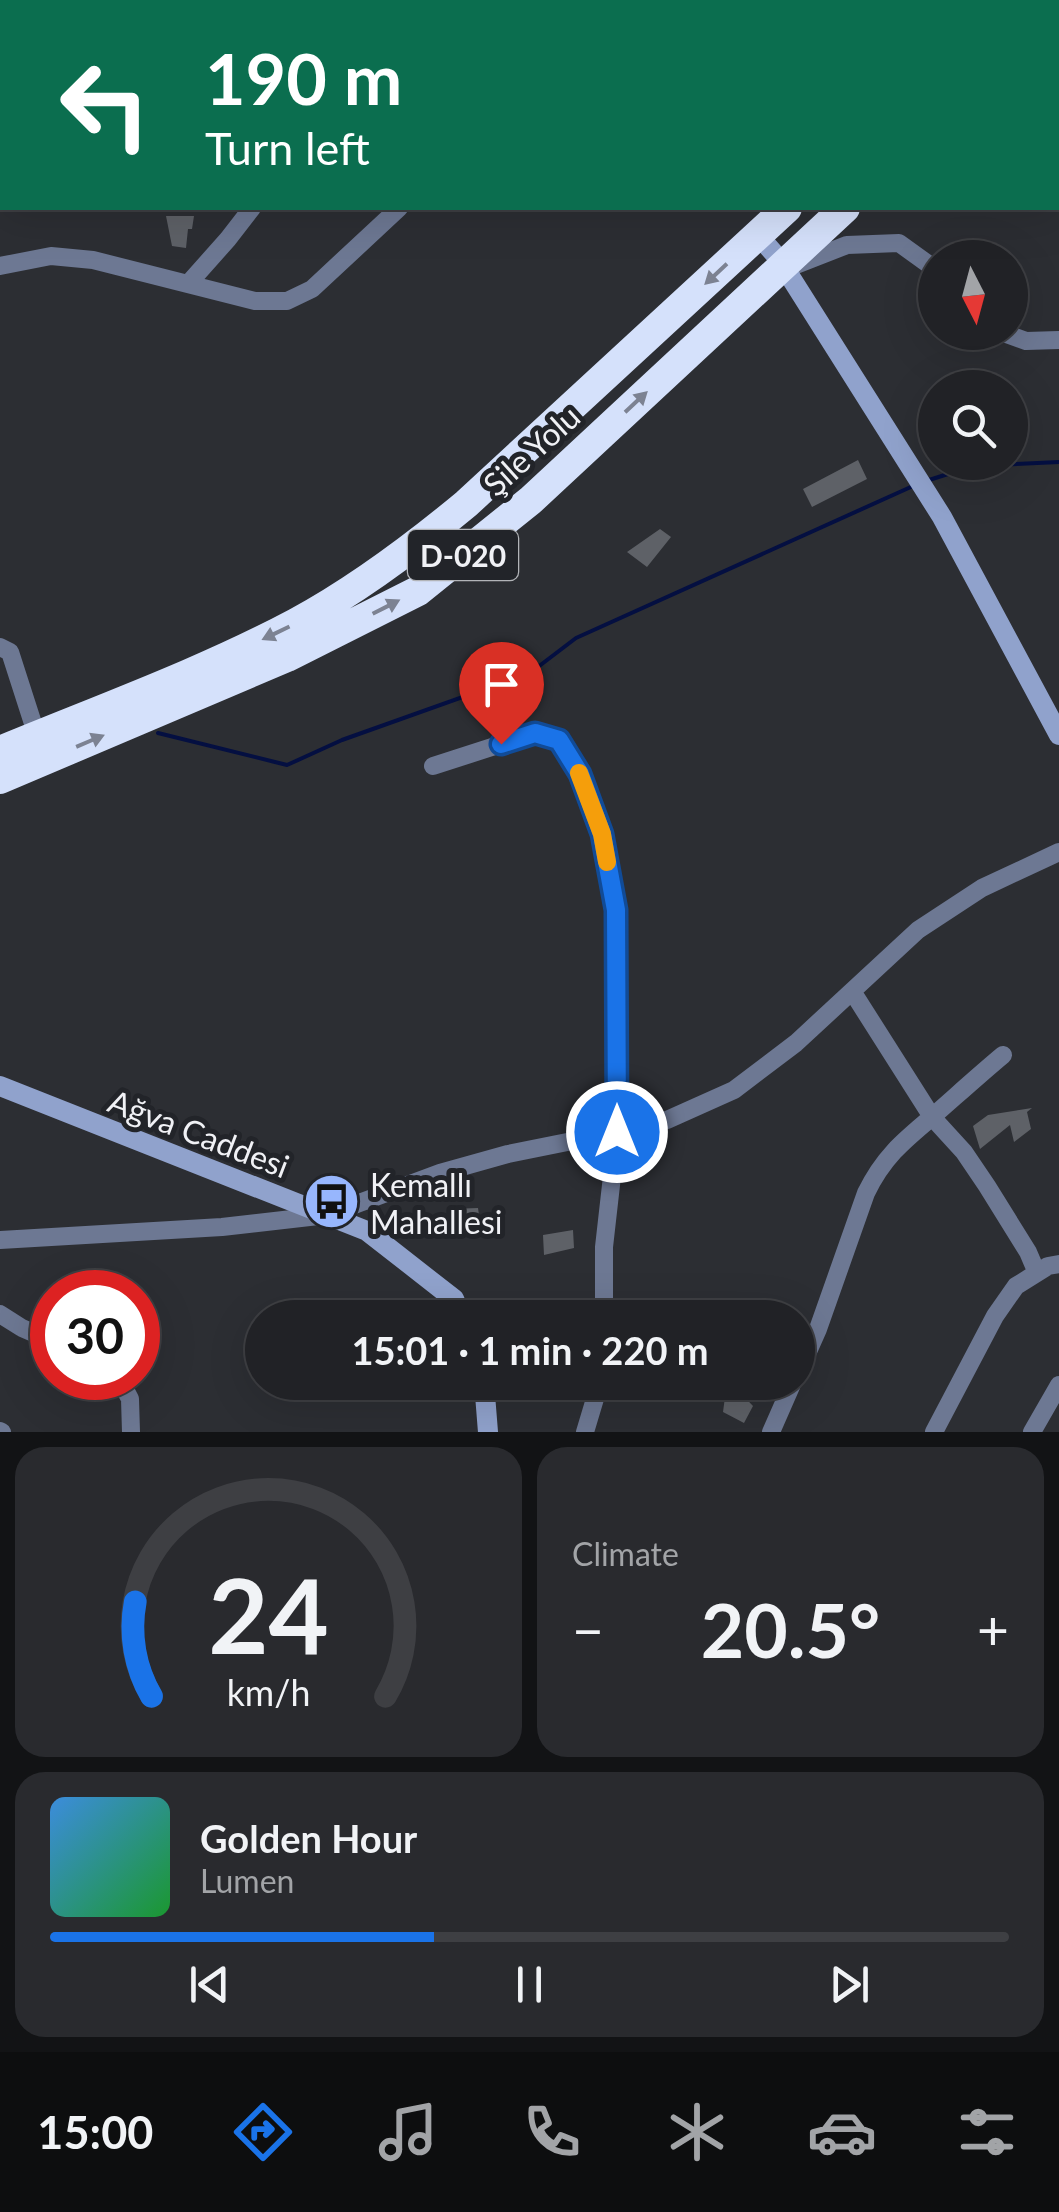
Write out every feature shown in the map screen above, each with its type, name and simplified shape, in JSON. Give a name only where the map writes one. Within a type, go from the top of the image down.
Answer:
[{"type":"highway","name":"Şile Yolu","points":[[0,751],[200,669],[295,623],[354,588],[466,504],[785,210]]},
{"type":"highway","name":"Şile Yolu","points":[[0,779],[287,657],[418,591],[530,500],[843,210]]},
{"type":"street","points":[[188,284],[250,210]]},
{"type":"street","points":[[0,266],[50,256],[92,260],[255,302],[288,301],[312,290],[398,210]]},
{"type":"street","points":[[758,235],[784,267],[917,476],[1059,735]]},
{"type":"street","points":[[784,267],[847,245],[899,243],[918,257]]},
{"type":"street","points":[[1028,341],[1059,340]]},
{"type":"street","points":[[0,648],[10,652],[37,736]]},
{"type":"street","points":[[433,766],[535,733],[559,740],[580,774],[602,834],[616,910],[617,1132],[604,1247],[604,1300]]},
{"type":"street","points":[[0,1240],[328,1215],[440,1172],[667,1120],[734,1090],[796,1043],[918,930],[982,888],[1059,852]]},
{"type":"street","points":[[852,991],[932,1116],[987,1186],[1037,1273]]},
{"type":"street","points":[[815,1337],[876,1172],[897,1146],[1004,1055]]},
{"type":"street","name":"Ağva Caddesi","points":[[0,1086],[368,1231],[454,1300]]},
{"type":"street","points":[[934,1432],[995,1316],[1016,1286],[1048,1266],[1059,1264]]},
{"type":"street","points":[[0,1314],[30,1331]]},
{"type":"street","points":[[1032,1432],[1059,1385]]},
{"type":"street","points":[[130,1400],[130,1432]]},
{"type":"street","points":[[485,1400],[488,1432]]},
{"type":"street","points":[[584,1432],[594,1400]]},
{"type":"street","points":[[771,1432],[786,1400]]},
{"type":"building","points":[[166,216],[194,216],[186,248],[172,246]]},
{"type":"building","points":[[858,460],[867,479],[812,507],[803,489]]},
{"type":"building","points":[[660,529],[671,537],[647,567],[627,552]]},
{"type":"building","points":[[1032,1108],[1027,1112],[1031,1129],[1014,1142],[1010,1125],[980,1149],[973,1126],[988,1115]]},
{"type":"building","points":[[478,1208],[481,1230],[455,1231],[451,1209]]},
{"type":"building","points":[[573,1230],[574,1248],[544,1255],[543,1235]]},
{"type":"building","points":[[725,1400],[747,1400],[753,1406],[744,1423],[723,1412]]},
{"type":"waterway","points":[[926,481],[973,466],[1059,462]]},
{"type":"waterway","points":[[158,733],[287,765],[342,740],[530,673],[576,638],[913,486]]},
{"type":"slow traffic","points":[[579,773],[602,834],[607,862]]},
{"type":"place","name":"Kemallı Mahallesi","points":[[331,1202]]},
{"type":"route","points":[[501,744],[535,733],[559,740],[580,774],[602,834],[616,910],[617,1132]]}]
